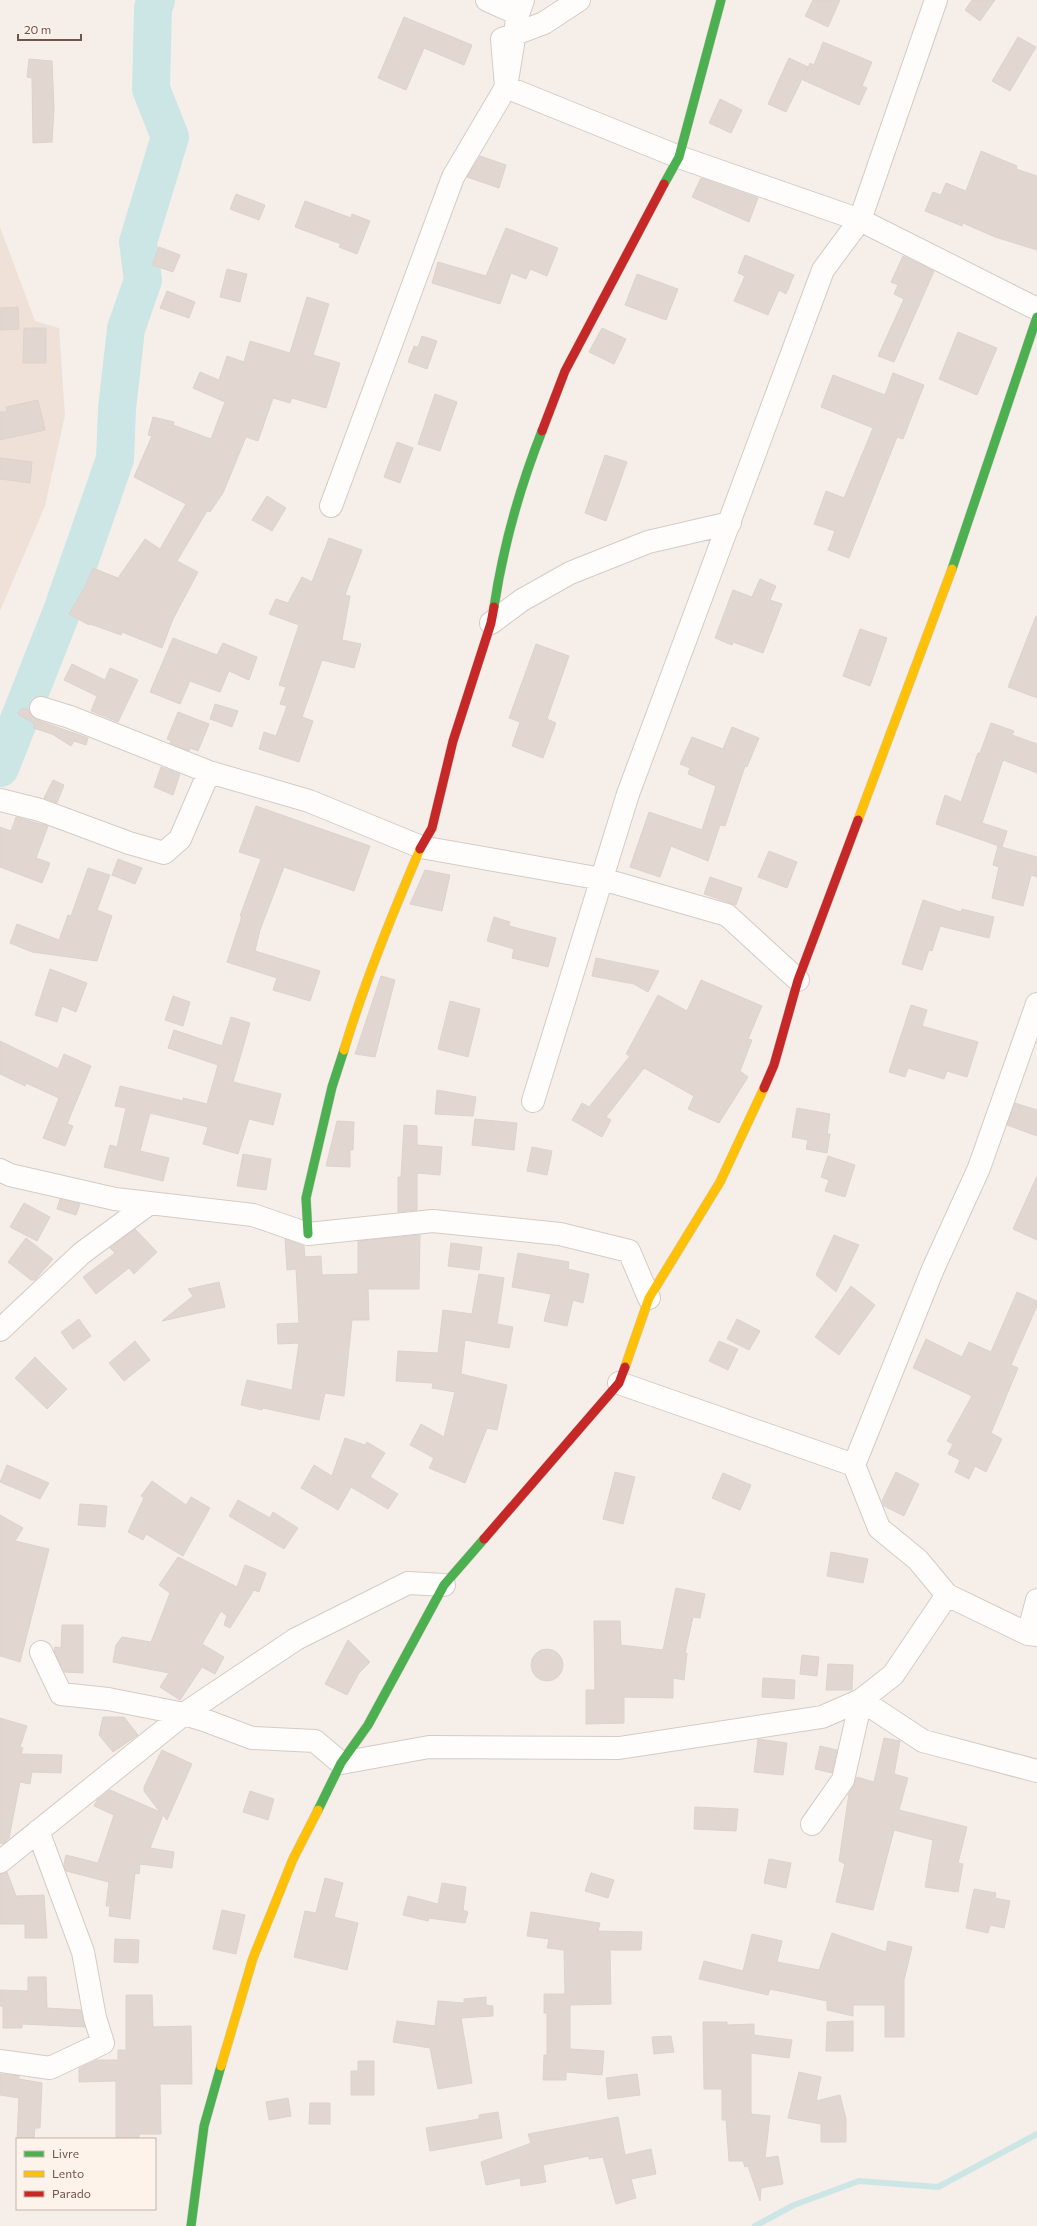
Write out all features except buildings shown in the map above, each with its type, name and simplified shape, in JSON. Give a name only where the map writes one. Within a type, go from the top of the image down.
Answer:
[{"type":"street","points":[[331,506],[453,177],[506,87],[520,7],[487,0]]},
{"type":"street","points":[[506,87],[502,39],[544,23],[579,0]]},
{"type":"street","points":[[308,1234],[306,1198],[332,1086],[360,997],[421,847],[432,828],[453,741],[491,623],[500,567],[528,466],[565,371],[679,157],[720,0]]},
{"type":"street","points":[[533,1100],[628,794],[823,270],[860,220],[936,0]]},
{"type":"street","points":[[506,87],[679,157],[860,220],[1037,309]]},
{"type":"street","points":[[191,2226],[204,2126],[254,1958],[293,1859],[341,1763],[368,1725],[444,1585],[619,1382],[650,1298],[724,1175],[774,1065],[798,980],[960,548],[1037,317]]},
{"type":"street","points":[[491,623],[522,600],[570,573],[648,542],[730,522]]},
{"type":"street","points":[[41,708],[70,717],[209,772],[309,801],[421,847],[602,879],[727,915],[798,980]]},
{"type":"street","points":[[0,800],[40,810],[129,843],[164,853],[180,839],[209,772]]},
{"type":"street","points":[[1037,1004],[979,1168],[933,1269],[854,1465],[879,1528],[918,1560],[947,1595],[1033,1634],[1037,1600]]},
{"type":"street","points":[[0,1170],[10,1174],[115,1199],[253,1215],[308,1234],[433,1221],[560,1234],[629,1251],[650,1298]]},
{"type":"street","points":[[0,1330],[82,1253],[150,1203]]},
{"type":"street","points":[[619,1382],[854,1465]]},
{"type":"street","points":[[0,1862],[184,1714],[296,1639],[408,1582],[444,1585]]},
{"type":"street","points":[[341,1763],[429,1747],[619,1748],[822,1717],[861,1700],[893,1675],[947,1595]]},
{"type":"street","points":[[41,1652],[61,1694],[108,1700],[184,1714],[252,1738],[315,1741],[341,1763]]},
{"type":"street","points":[[861,1700],[923,1741],[1037,1771]]},
{"type":"street","points":[[812,1824],[843,1780],[861,1700]]},
{"type":"street","points":[[0,2061],[50,2068],[103,2043],[95,2018],[83,1952],[38,1831]]},
{"type":"shaded area","points":[[0,227],[35,321],[59,328],[65,415],[45,506],[0,611]]},
{"type":"waterway","points":[[0,768],[62,611],[115,459],[117,409],[126,329],[143,280],[138,242],[170,137],[151,89],[153,8],[156,0]]},
{"type":"waterway","points":[[755,2226],[794,2205],[859,2181],[938,2187],[1037,2134]]},
{"type":"traffic: fast","points":[[664,184],[679,157],[721,0]]},
{"type":"traffic: fast","points":[[952,569],[1037,317]]},
{"type":"traffic: fast","points":[[494,607],[507,540],[526,474],[542,431]]},
{"type":"traffic: fast","points":[[308,1234],[306,1198],[332,1087],[344,1050]]},
{"type":"traffic: fast","points":[[318,1810],[341,1763],[368,1725],[444,1585],[484,1539]]},
{"type":"traffic: fast","points":[[191,2226],[204,2126],[221,2066]]},
{"type":"traffic: slow","points":[[858,820],[952,569]]},
{"type":"traffic: slow","points":[[344,1050],[379,948],[420,849]]},
{"type":"traffic: slow","points":[[625,1367],[649,1298],[720,1182],[764,1088]]},
{"type":"traffic: slow","points":[[221,2066],[253,1958],[293,1859],[318,1810]]},
{"type":"traffic: jam","points":[[542,431],[565,371],[664,184]]},
{"type":"traffic: jam","points":[[420,849],[432,828],[453,741],[491,623],[494,607]]},
{"type":"traffic: jam","points":[[764,1088],[774,1065],[798,980],[858,820]]},
{"type":"traffic: jam","points":[[484,1539],[619,1383],[625,1367]]}]
